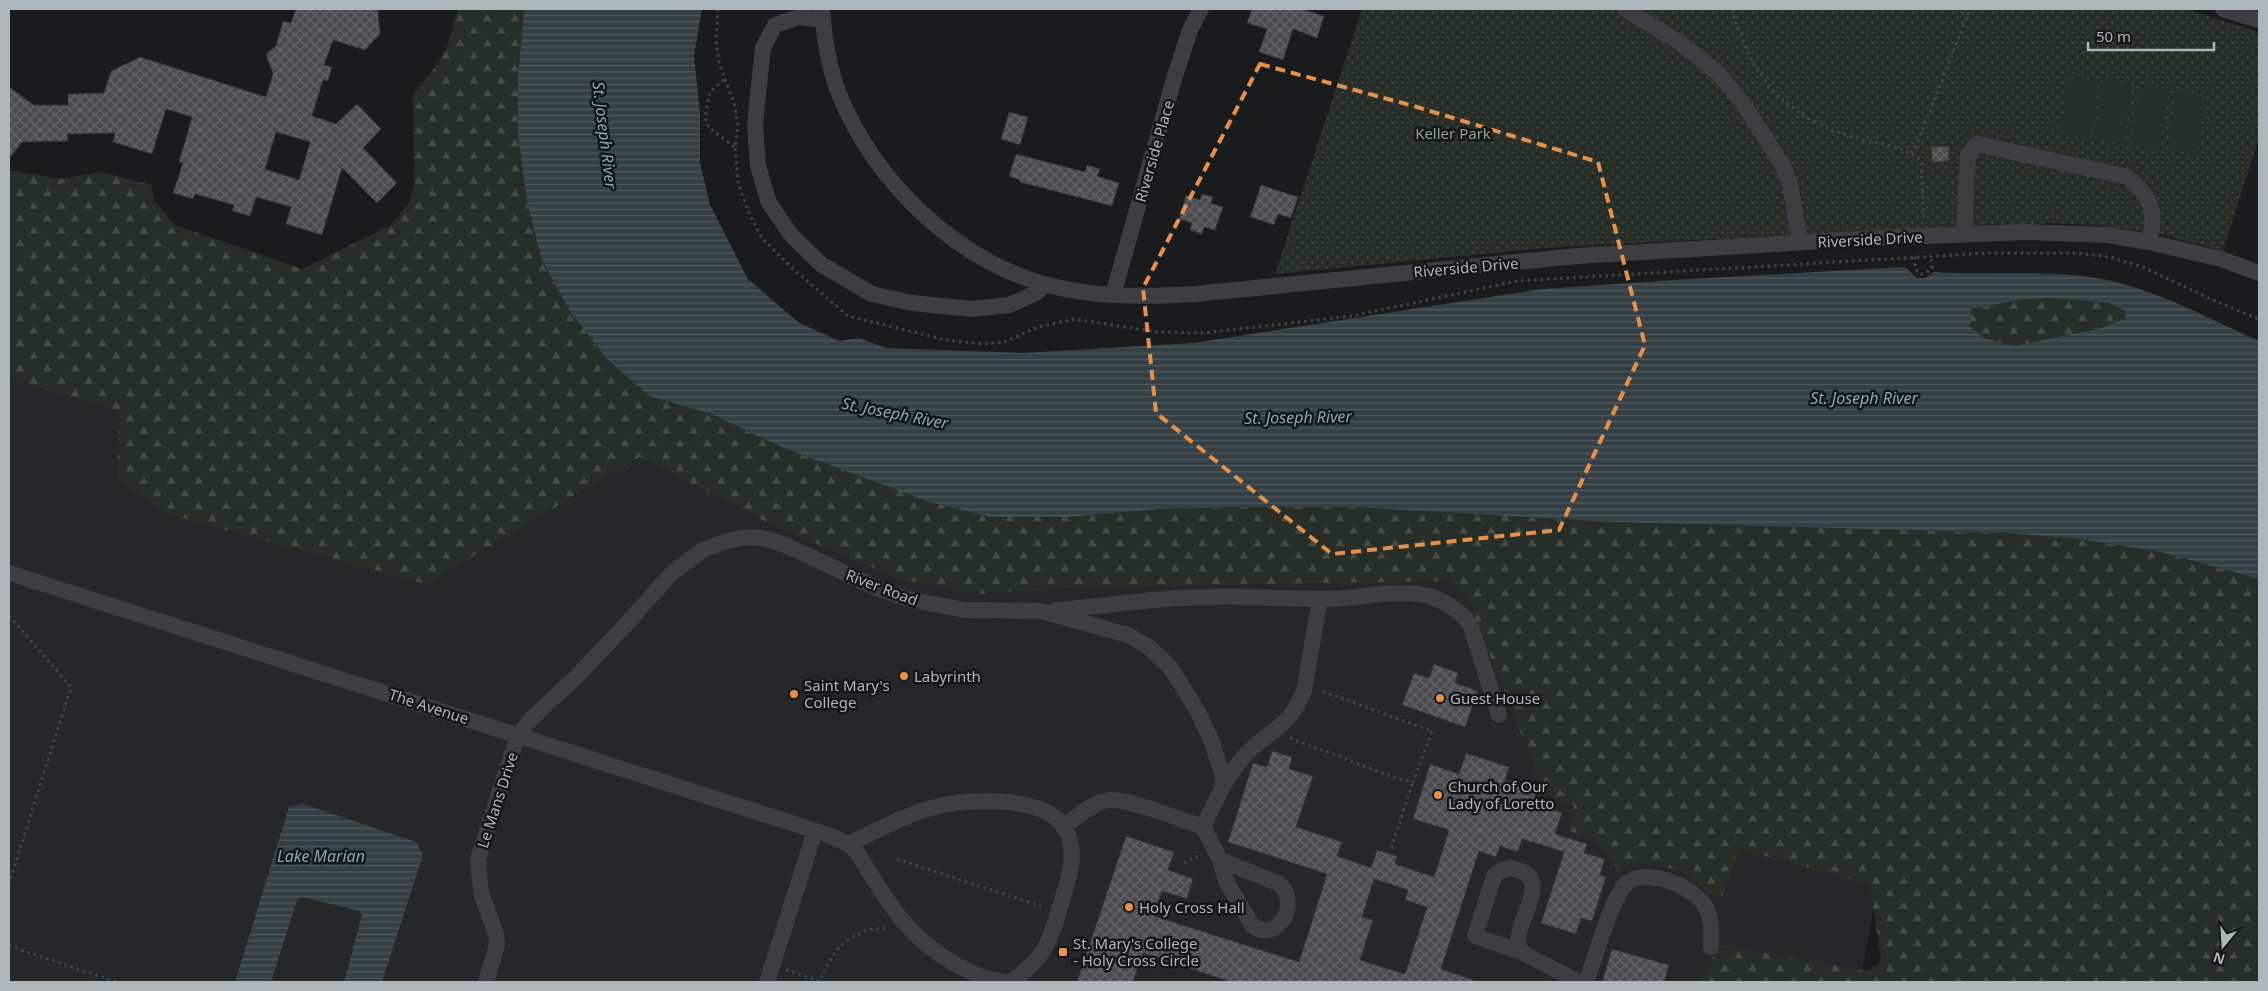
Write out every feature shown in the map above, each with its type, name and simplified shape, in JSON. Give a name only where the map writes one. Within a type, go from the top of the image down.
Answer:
[{"type":"street","name":"Riverside Place","points":[[1112,295],[1174,78],[1190,30],[1202,9]]},
{"type":"street","points":[[1626,9],[1679,42],[1705,62],[1718,73],[1742,102],[1782,164],[1787,177],[1800,242]]},
{"type":"street","points":[[2223,9],[2259,20]]},
{"type":"street","name":"Riverside Drive","points":[[823,14],[838,92],[859,134],[888,178],[936,224],[962,244],[995,264],[1045,284],[1073,291],[1148,296],[1195,294],[1577,256],[1964,234],[2070,232],[2150,242],[2221,259],[2259,273]]},
{"type":"street","points":[[823,14],[775,25],[763,48],[755,122],[758,166],[769,203],[792,236],[822,265],[872,294],[912,303],[972,309],[1009,305],[1036,293],[1045,284]]},
{"type":"street","points":[[1964,234],[1968,154],[1977,144],[2128,176],[2145,192],[2152,210],[2154,226],[2150,242]]},
{"type":"street","name":"River Road","points":[[518,735],[532,718],[576,677],[619,632],[672,573],[704,550],[727,540],[746,537],[762,538],[783,544],[879,589],[930,604],[991,612],[1041,611],[1128,635],[1149,647],[1170,667],[1197,710],[1208,734],[1222,774],[1223,786]]},
{"type":"street","name":"The Avenue","points":[[9,573],[518,735],[815,831],[848,844]]},
{"type":"street","points":[[1041,611],[1141,600],[1203,596],[1320,598],[1404,593],[1421,594],[1452,606],[1463,614],[1470,624],[1499,715]]},
{"type":"street","points":[[1203,827],[1223,786],[1247,753],[1288,721],[1298,705],[1305,685],[1320,598]]},
{"type":"street","name":"Le Mans Drive","points":[[486,982],[497,945],[496,935],[481,892],[478,859],[518,735]]},
{"type":"street","points":[[1003,982],[966,970],[940,956],[917,938],[899,919],[857,852],[848,844],[928,809],[956,802],[977,800],[1008,802],[1036,808],[1054,818],[1067,832],[1072,850],[1070,872],[1046,947],[1032,967],[1011,982]]},
{"type":"street","points":[[1062,827],[1100,802],[1110,800],[1142,807],[1203,827],[1220,860],[1226,881],[1252,925],[1257,930],[1264,932],[1272,930],[1288,909],[1286,891],[1280,884],[1220,860]]},
{"type":"street","points":[[774,979],[815,831]]},
{"type":"street","points":[[1521,952],[1518,940],[1533,892],[1532,882],[1526,874],[1511,868],[1502,870],[1494,876],[1476,936],[1521,952],[1579,982]]},
{"type":"street","points":[[1586,982],[1617,897],[1628,882],[1637,878],[1658,878],[1677,884],[1703,902],[1711,920],[1711,947]]},
{"type":"path","points":[[1733,9],[1733,16],[1746,49],[1762,78],[1783,102],[1815,122],[1831,129],[1911,153],[1921,161],[1926,256]]},
{"type":"path","points":[[1911,153],[1970,9]]},
{"type":"path","points":[[724,80],[710,92],[705,117],[709,128],[735,147]]},
{"type":"path","points":[[1915,257],[1915,269],[1921,274],[1926,274],[1932,268],[1932,256]]},
{"type":"path","points":[[9,616],[71,687],[9,884]]},
{"type":"path","points":[[1305,685],[1432,731],[1391,848]]},
{"type":"path","points":[[1276,732],[1313,748],[1413,782]]},
{"type":"path","points":[[1184,863],[1204,853],[1201,850]]},
{"type":"path","points":[[898,859],[1058,912]]},
{"type":"path","points":[[774,979],[782,969],[820,981],[827,964],[843,943],[866,929],[892,928],[899,919]]},
{"type":"path","points":[[9,946],[117,982]]},
{"type":"highlighted area","points":[[1260,64],[1417,107],[1598,162],[1645,345],[1559,530],[1332,554],[1156,413],[1143,288]]},
{"type":"shaded area","name":"Saint Mary's College","points":[[9,379],[119,411],[117,479],[426,584],[640,457],[764,521],[982,594],[1072,588],[1449,581],[1880,874],[1860,982],[9,982]]},
{"type":"green space","points":[[458,9],[524,9],[518,76],[518,135],[527,201],[541,258],[569,310],[606,358],[649,396],[711,414],[784,448],[992,517],[1068,517],[1161,509],[1352,507],[1612,522],[2010,533],[2087,540],[2165,553],[2259,579],[2259,982],[1700,982],[1719,947],[1725,946],[1867,971],[1881,960],[1870,884],[1739,849],[1722,897],[1713,896],[1685,874],[1658,864],[1637,863],[1619,871],[1595,840],[1569,831],[1574,805],[1550,796],[1544,791],[1467,598],[1449,581],[1072,588],[982,594],[899,579],[764,521],[640,457],[426,584],[167,514],[117,479],[119,411],[9,379],[9,170],[61,179],[101,172],[151,185],[154,200],[175,225],[302,269],[391,225],[410,201],[414,183],[413,94],[436,66],[447,47]]},
{"type":"green space","name":"Keller Park","points":[[1362,9],[2185,9],[2259,32],[2259,138],[2223,251],[2159,234],[2105,226],[2054,223],[1545,248],[1275,274]]},
{"type":"green space","points":[[2069,75],[2098,79],[2090,139],[2061,135]]},
{"type":"green space","points":[[2103,80],[2132,84],[2124,144],[2095,140]]},
{"type":"green space","points":[[2140,85],[2169,89],[2160,149],[2132,145]]},
{"type":"green space","points":[[2177,91],[2205,95],[2197,154],[2168,150]]},
{"type":"green space","points":[[2049,298],[2109,303],[2127,311],[2125,319],[2101,328],[2014,346],[1984,338],[1970,326],[1970,309],[2020,300]]},
{"type":"water","name":"St. Joseph River","points":[[524,9],[702,9],[694,56],[700,113],[700,163],[710,205],[748,279],[798,322],[839,341],[859,338],[886,348],[1022,353],[1193,343],[1542,289],[1905,267],[1917,278],[1925,278],[1934,272],[2045,273],[2090,277],[2130,286],[2168,300],[2259,341],[2259,579],[2165,553],[2087,540],[2010,533],[1612,522],[1352,507],[1161,509],[1068,517],[992,517],[929,502],[784,448],[711,414],[649,396],[606,358],[569,310],[541,258],[527,201],[518,135],[518,76]],"holes":[[[2049,298],[2109,303],[2126,311],[2125,318],[2101,328],[2014,346],[1984,338],[1970,326],[1971,309],[2020,300]]]},
{"type":"water","name":"Lake Marian","points":[[303,804],[416,842],[423,855],[382,982],[344,982],[362,915],[359,911],[302,897],[297,900],[271,982],[235,982],[289,807]]},
{"type":"building","points":[[296,9],[378,10],[380,34],[365,50],[333,40],[324,65],[332,67],[328,81],[323,80],[312,116],[336,124],[357,104],[381,129],[363,148],[397,183],[377,203],[342,168],[322,235],[286,224],[291,207],[256,197],[250,216],[232,211],[234,205],[195,194],[193,199],[173,193],[183,163],[179,162],[192,117],[166,109],[152,154],[113,142],[115,133],[67,134],[68,141],[22,142],[9,159],[9,87],[34,105],[68,105],[68,94],[104,93],[111,71],[140,57],[266,97],[273,74],[266,54],[276,46],[283,21],[291,23]],"holes":[[[276,132],[310,142],[299,180],[265,169]]]},
{"type":"building","points":[[1252,9],[1302,9],[1324,16],[1317,38],[1293,29],[1283,60],[1259,52],[1267,29],[1247,23]]},
{"type":"building","points":[[1009,112],[1028,117],[1020,145],[1001,139]]},
{"type":"building","points":[[1949,146],[1949,161],[1932,162],[1931,147]]},
{"type":"building","points":[[1016,154],[1085,172],[1087,165],[1100,169],[1097,176],[1119,183],[1112,206],[1020,182],[1020,180],[1009,176]]},
{"type":"building","points":[[1261,185],[1298,197],[1291,218],[1278,214],[1274,225],[1250,217]]},
{"type":"building","points":[[1202,194],[1213,197],[1211,203],[1223,207],[1215,230],[1204,227],[1202,234],[1190,230],[1192,223],[1179,219],[1186,195],[1200,200]]},
{"type":"building","name":"Guest House","points":[[1434,664],[1458,673],[1455,683],[1478,691],[1465,727],[1402,705],[1414,673],[1429,678]]},
{"type":"building","points":[[1272,751],[1292,757],[1289,769],[1313,776],[1296,827],[1342,842],[1337,856],[1371,868],[1377,850],[1397,856],[1395,864],[1434,877],[1449,830],[1413,819],[1430,764],[1459,774],[1466,753],[1509,767],[1505,780],[1537,790],[1533,803],[1562,813],[1555,834],[1587,844],[1584,853],[1605,859],[1600,875],[1606,877],[1592,921],[1581,918],[1576,934],[1541,923],[1564,852],[1522,839],[1518,852],[1500,846],[1496,857],[1479,851],[1441,969],[1474,980],[1473,982],[1231,982],[1143,953],[1133,982],[1077,982],[1126,836],[1174,852],[1168,870],[1193,879],[1187,899],[1162,891],[1154,916],[1299,962],[1327,874],[1228,842],[1253,763],[1267,767]],"holes":[[[1374,879],[1408,890],[1405,900],[1427,907],[1405,974],[1360,960],[1373,920],[1362,917]]]},
{"type":"building","points":[[1612,949],[1669,965],[1664,982],[1602,982]]},
{"type":"place","name":"Labyrinth","points":[[904,676]]},
{"type":"place","name":"Saint Mary's College","points":[[794,694]]},
{"type":"place","name":"Guest House","points":[[1440,698]]},
{"type":"place","name":"Church of Our Lady of Loretto","points":[[1438,795]]},
{"type":"place","name":"Holy Cross Hall","points":[[1129,907]]},
{"type":"place","name":"St. Mary's College - Holy Cross Circle","points":[[1063,952]]}]
